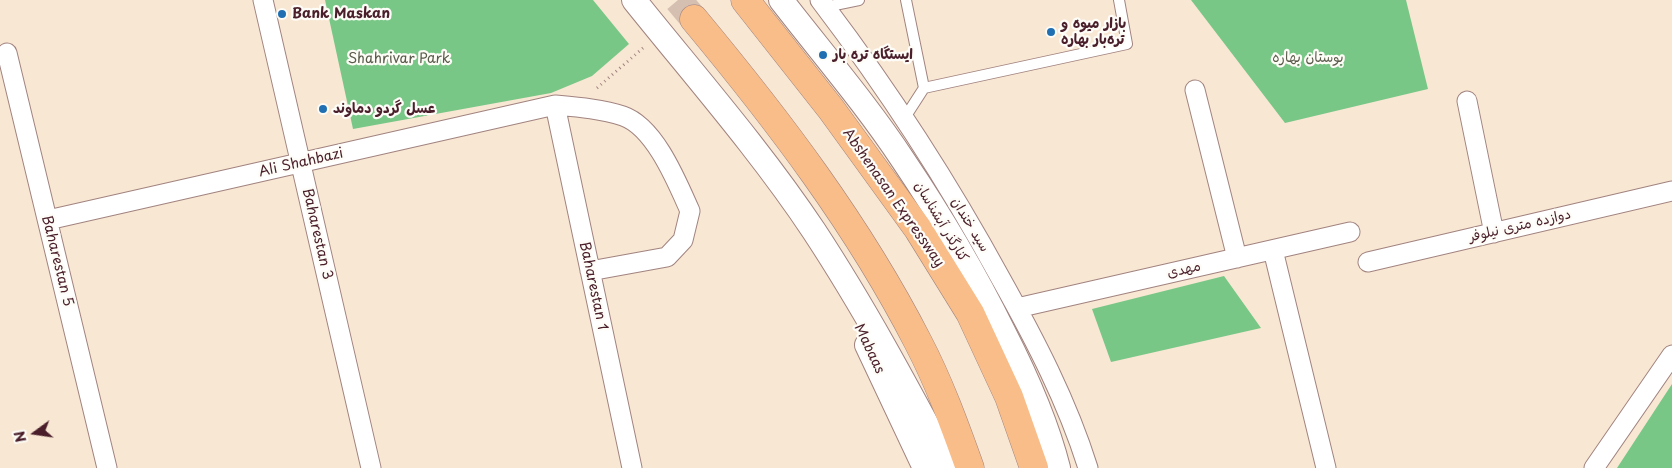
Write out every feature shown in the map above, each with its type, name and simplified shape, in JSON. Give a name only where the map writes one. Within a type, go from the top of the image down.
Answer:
[{"type":"highway","name":"Abshenasan Expressway","points":[[745,0],[831,110],[906,213],[970,313],[1009,397],[1034,468]]},
{"type":"highway","points":[[694,19],[766,106],[823,185],[875,264],[919,343],[953,422],[970,468]]},
{"type":"street","name":"Baharestan 3","points":[[263,0],[371,468]]},
{"type":"street","points":[[634,0],[756,151],[813,230],[883,341],[950,468]]},
{"type":"street","name":"کنارگذر آبشناسان","points":[[781,0],[903,159],[947,230],[988,301],[1025,374],[1053,447],[1058,468]]},
{"type":"street","name":"سید خندان","points":[[822,3],[904,119],[974,230],[1054,380],[1088,468]]},
{"type":"street","name":"Baharestan 5","points":[[7,53],[107,468]]},
{"type":"street","points":[[1195,90],[1237,258]]},
{"type":"street","points":[[1467,102],[1494,232]]},
{"type":"street","name":"Ali Shahbazi","points":[[48,220],[555,105],[625,116],[652,138],[690,211],[683,240],[667,257],[590,271]]},
{"type":"street","name":"Baharestan 1","points":[[555,105],[632,468]]},
{"type":"street","name":"دوازده متری نیلوفر","points":[[1368,262],[1672,191]]},
{"type":"street","name":"Mabaas","points":[[813,230],[925,468]]},
{"type":"street","name":"مهدی","points":[[1017,308],[1350,232]]},
{"type":"street","points":[[1273,250],[1326,468]]},
{"type":"street","points":[[1594,468],[1672,355]]},
{"type":"lane","points":[[822,3],[859,0]]},
{"type":"lane","points":[[904,119],[924,88],[906,0]]},
{"type":"lane","points":[[924,88],[1127,44],[1119,0]]},
{"type":"path","points":[[596,89],[646,45]]},
{"type":"green space","name":"Shahrivar Park","points":[[325,0],[593,0],[629,44],[592,76],[551,93],[353,129]]},
{"type":"green space","name":"بوستان بهاره","points":[[1191,0],[1406,0],[1428,89],[1285,123]]},
{"type":"green space","points":[[1224,276],[1261,328],[1111,362],[1092,309]]},
{"type":"green space","points":[[1672,384],[1672,468],[1617,468]]},
{"type":"tunnel","points":[[678,0],[694,19]]},
{"type":"place","name":"Bank Maskan","points":[[282,14]]},
{"type":"place","name":"بازار میوه و تره‌بار بهاره","points":[[1051,32]]},
{"type":"place","name":"ایستگاه تره بار","points":[[823,55]]},
{"type":"place","name":"عسل گردو دماوند","points":[[323,109]]}]
